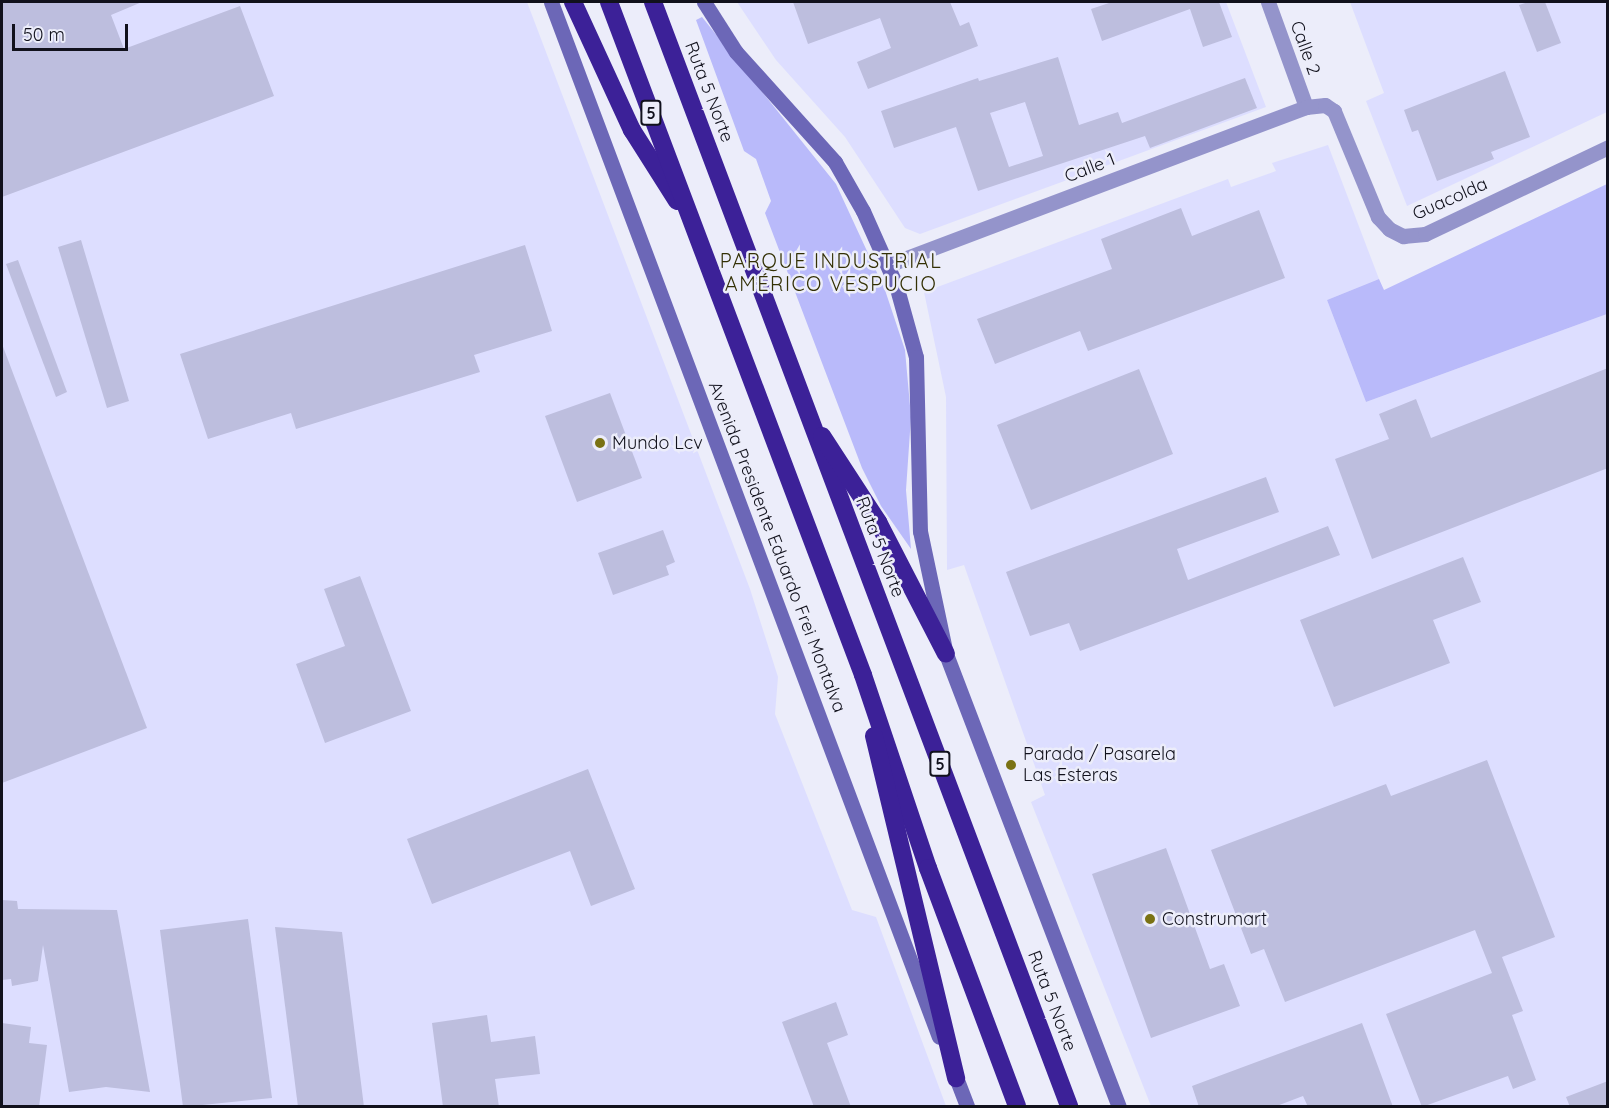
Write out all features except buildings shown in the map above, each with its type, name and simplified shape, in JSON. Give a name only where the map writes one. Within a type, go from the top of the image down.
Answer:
[{"type":"highway","points":[[573,2],[632,130],[694,224]]},
{"type":"highway","name":"5","points":[[609,2],[863,675],[928,868],[1017,1107]]},
{"type":"highway","name":"Ruta 5 Norte","points":[[653,2],[1069,1107]]},
{"type":"highway","points":[[665,2],[686,90]]},
{"type":"highway","points":[[810,421],[851,476],[946,654]]},
{"type":"highway","points":[[863,675],[902,863],[956,1078]]},
{"type":"main road","name":"Avenida Presidente Eduardo Frei Montalva","points":[[551,2],[967,1107]]},
{"type":"main road","points":[[704,2],[736,52],[835,162],[888,265],[907,318],[916,357],[920,531],[946,654],[1119,1107]]},
{"type":"street","name":"Calle 2","points":[[1268,2],[1306,107]]},
{"type":"street","name":"Guacolda","points":[[1306,107],[1325,105],[1334,111],[1378,217],[1389,229],[1403,236],[1425,234],[1608,147]]},
{"type":"street","name":"Calle 1","points":[[888,265],[1306,107]]},
{"type":"shaded area","points":[[2,2],[527,2],[750,589],[778,677],[775,714],[852,910],[876,917],[946,1106],[2,1106]]},
{"type":"shaded area","points":[[737,2],[1226,2],[1266,107],[920,234],[905,228],[845,137],[776,60]]},
{"type":"shaded area","points":[[1350,2],[1607,2],[1607,112],[1407,206],[1366,101],[1384,93]]},
{"type":"shaded area","points":[[702,17],[836,184],[885,290],[905,350],[911,417],[906,490],[911,549],[881,506],[862,468],[765,213],[771,201],[756,159],[744,151],[696,20]]},
{"type":"shaded area","points":[[1328,145],[1379,279],[1327,300],[1366,402],[1607,314],[1607,1106],[1151,1106],[1031,802],[1045,795],[964,565],[947,570],[946,397],[924,292],[1228,179],[1231,187],[1276,171],[1272,163]]},
{"type":"shaded area","points":[[1607,184],[1607,314],[1366,402],[1327,300],[1379,279],[1384,290]]},
{"type":"place","name":"Mundo Lcv","points":[[600,443]]},
{"type":"place","name":"Parada / Pasarela Las Esteras","points":[[1011,765]]},
{"type":"place","name":"Construmart","points":[[1150,919]]},
{"type":"district","name":"PARQUE INDUSTRIAL AMÉRICO VESPUCIO","points":[[831,272]]}]
